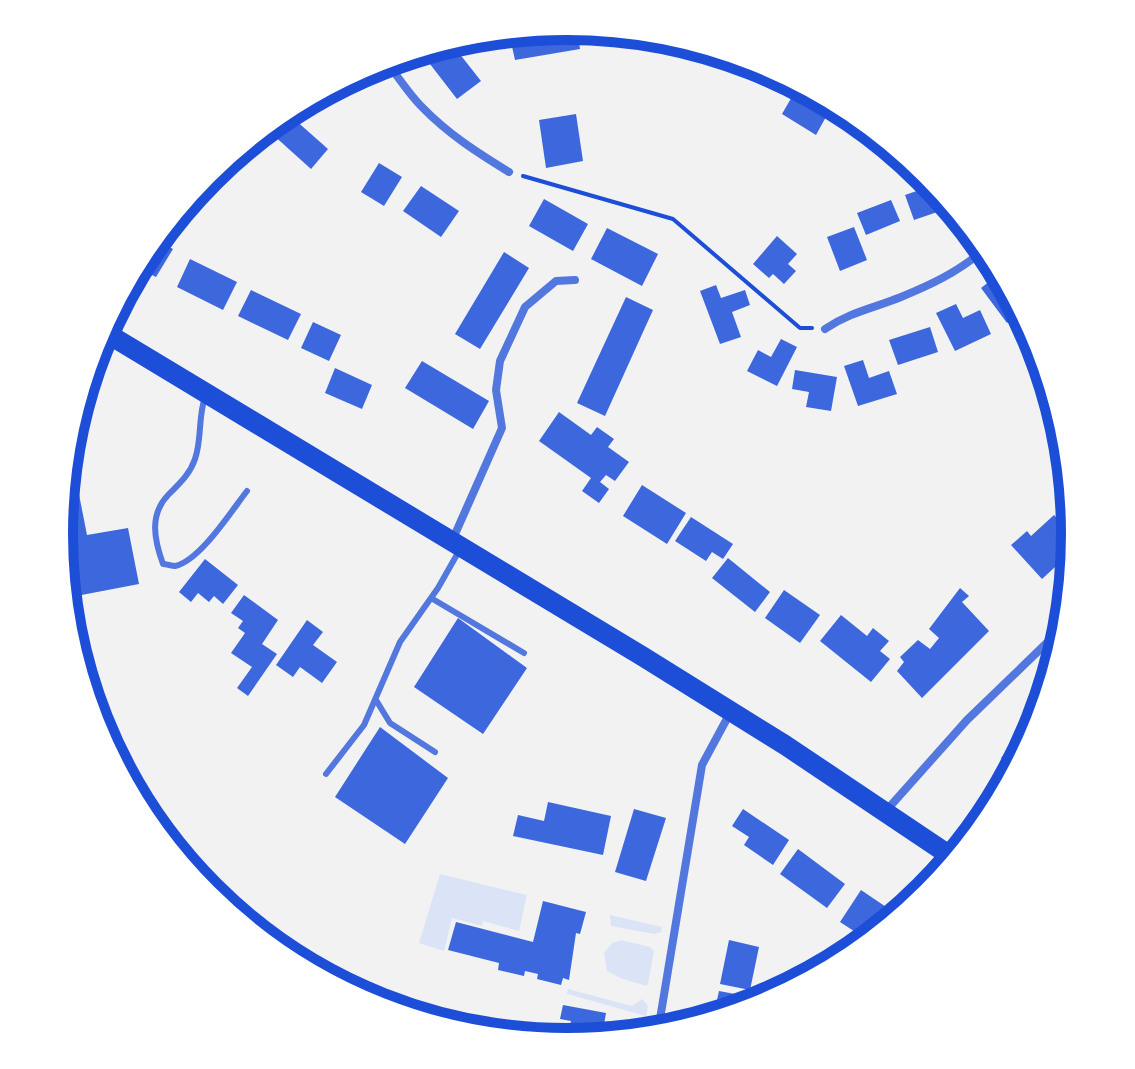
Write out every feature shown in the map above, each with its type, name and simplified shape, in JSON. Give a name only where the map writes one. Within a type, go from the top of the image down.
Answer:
[{"type":"main road","points":[[114,338],[785,745],[946,853]]},
{"type":"street","points":[[394,72],[441,126],[463,144],[509,172]]},
{"type":"street","points":[[825,329],[845,315],[900,298],[952,274],[976,256]]},
{"type":"street","points":[[456,545],[502,428],[496,390],[500,361],[525,307],[556,281],[575,280]]},
{"type":"street","points":[[885,813],[967,720],[1050,640]]},
{"type":"street","points":[[660,1020],[702,765],[731,712]]},
{"type":"lane","points":[[207,393],[202,406],[196,458],[184,481],[167,496],[156,513],[155,536],[163,564],[175,566],[189,559],[206,543],[247,491]]},
{"type":"lane","points":[[326,774],[364,725],[400,642],[431,598],[456,545]]},
{"type":"lane","points":[[431,598],[524,653]]},
{"type":"lane","points":[[376,700],[390,723],[435,752]]},
{"type":"path","points":[[509,172],[673,219],[800,328],[825,329]]},
{"type":"shaded area","points":[[440,874],[527,895],[519,931],[483,921],[482,926],[452,918],[444,951],[419,943]]},
{"type":"shaded area","points":[[610,915],[662,927],[661,932],[654,934],[611,926]]},
{"type":"shaded area","points":[[621,940],[650,947],[654,951],[646,986],[607,971],[604,953],[612,943]]},
{"type":"shaded area","points":[[568,989],[632,1006],[642,999],[648,1006],[646,1016],[567,994]]},
{"type":"building","points":[[579,40],[580,49],[515,60],[511,43]]},
{"type":"building","points":[[459,53],[481,81],[457,99],[427,61]]},
{"type":"building","points":[[793,95],[827,115],[816,135],[782,114]]},
{"type":"building","points":[[576,114],[583,161],[546,168],[539,120]]},
{"type":"building","points":[[296,121],[328,149],[311,169],[274,136]]},
{"type":"building","points":[[379,163],[402,177],[384,206],[361,192]]},
{"type":"building","points":[[421,186],[459,211],[441,237],[403,211]]},
{"type":"building","points":[[921,189],[941,211],[914,220],[905,195]]},
{"type":"building","points":[[544,199],[588,224],[573,251],[529,226]]},
{"type":"building","points":[[891,200],[900,221],[866,235],[857,213]]},
{"type":"building","points":[[854,227],[867,260],[840,271],[827,237]]},
{"type":"building","points":[[607,228],[658,254],[642,286],[591,259]]},
{"type":"building","points":[[777,236],[797,254],[788,264],[796,271],[784,284],[773,274],[769,278],[753,264]]},
{"type":"building","points":[[166,245],[173,249],[156,277],[148,273]]},
{"type":"building","points":[[504,252],[529,268],[480,349],[455,334]]},
{"type":"building","points":[[190,259],[237,282],[223,310],[177,287]]},
{"type":"building","points":[[991,280],[1012,319],[1007,323],[981,288]]},
{"type":"building","points":[[716,285],[721,298],[745,290],[750,305],[732,312],[741,337],[720,344],[700,291]]},
{"type":"building","points":[[251,290],[301,314],[288,340],[238,316]]},
{"type":"building","points":[[626,297],[653,310],[605,416],[577,403]]},
{"type":"building","points":[[956,304],[963,318],[980,310],[991,334],[955,351],[936,313]]},
{"type":"building","points":[[313,322],[341,335],[329,361],[301,348]]},
{"type":"building","points":[[930,327],[938,352],[898,365],[889,340]]},
{"type":"building","points":[[781,339],[797,347],[777,386],[747,371],[758,350],[771,357]]},
{"type":"building","points":[[863,360],[869,378],[889,371],[897,394],[858,406],[844,366]]},
{"type":"building","points":[[422,361],[489,401],[473,429],[405,388]]},
{"type":"building","points":[[335,368],[372,385],[362,409],[325,393]]},
{"type":"building","points":[[795,370],[837,377],[831,411],[806,407],[809,392],[792,389]]},
{"type":"building","points":[[559,412],[591,435],[597,427],[614,439],[608,447],[629,462],[615,481],[606,475],[600,482],[609,489],[599,503],[582,491],[591,478],[539,441]]},
{"type":"building","points":[[76,480],[87,535],[128,528],[139,584],[77,596],[73,534]]},
{"type":"building","points":[[642,485],[686,513],[667,544],[623,516]]},
{"type":"building","points":[[1054,515],[1062,523],[1061,561],[1042,579],[1011,545],[1027,531],[1031,536]]},
{"type":"building","points":[[691,517],[733,544],[723,559],[712,552],[706,561],[675,541]]},
{"type":"building","points":[[728,558],[770,592],[755,612],[712,578]]},
{"type":"building","points":[[205,559],[238,585],[223,604],[214,596],[209,602],[198,593],[191,602],[179,592]]},
{"type":"building","points":[[960,588],[969,596],[962,602],[989,631],[922,698],[897,671],[904,662],[900,657],[918,640],[930,649],[939,638],[929,629]]},
{"type":"building","points":[[784,590],[820,615],[800,643],[765,618]]},
{"type":"building","points":[[244,595],[278,620],[262,644],[277,654],[248,696],[237,688],[252,667],[231,653],[245,633],[238,628],[243,621],[231,613]]},
{"type":"building","points":[[841,615],[867,636],[873,628],[889,641],[880,651],[890,659],[871,682],[820,641]]},
{"type":"building","points":[[458,618],[527,668],[483,734],[414,687]]},
{"type":"building","points":[[307,620],[323,632],[313,645],[337,662],[322,683],[300,667],[293,677],[276,665]]},
{"type":"building","points":[[380,727],[448,778],[405,844],[335,797]]},
{"type":"building","points":[[1019,736],[1006,762],[1001,758]]},
{"type":"building","points":[[548,802],[611,816],[603,855],[513,836],[518,815],[544,821]]},
{"type":"building","points":[[634,809],[666,818],[646,881],[615,872]]},
{"type":"building","points":[[743,809],[789,840],[773,865],[744,845],[749,837],[732,826]]},
{"type":"building","points":[[798,849],[845,884],[827,908],[780,874]]},
{"type":"building","points":[[861,890],[890,910],[859,934],[840,922]]},
{"type":"building","points":[[543,901],[586,912],[580,934],[576,933],[569,980],[563,978],[561,985],[537,979],[538,974],[525,971],[524,976],[498,970],[499,963],[448,950],[456,922],[533,942]]},
{"type":"building","points":[[729,940],[759,947],[750,990],[720,984]]},
{"type":"building","points":[[719,991],[745,996],[726,1003],[716,1006]]},
{"type":"building","points":[[563,1005],[606,1013],[603,1028],[570,1029],[571,1021],[560,1019]]}]
